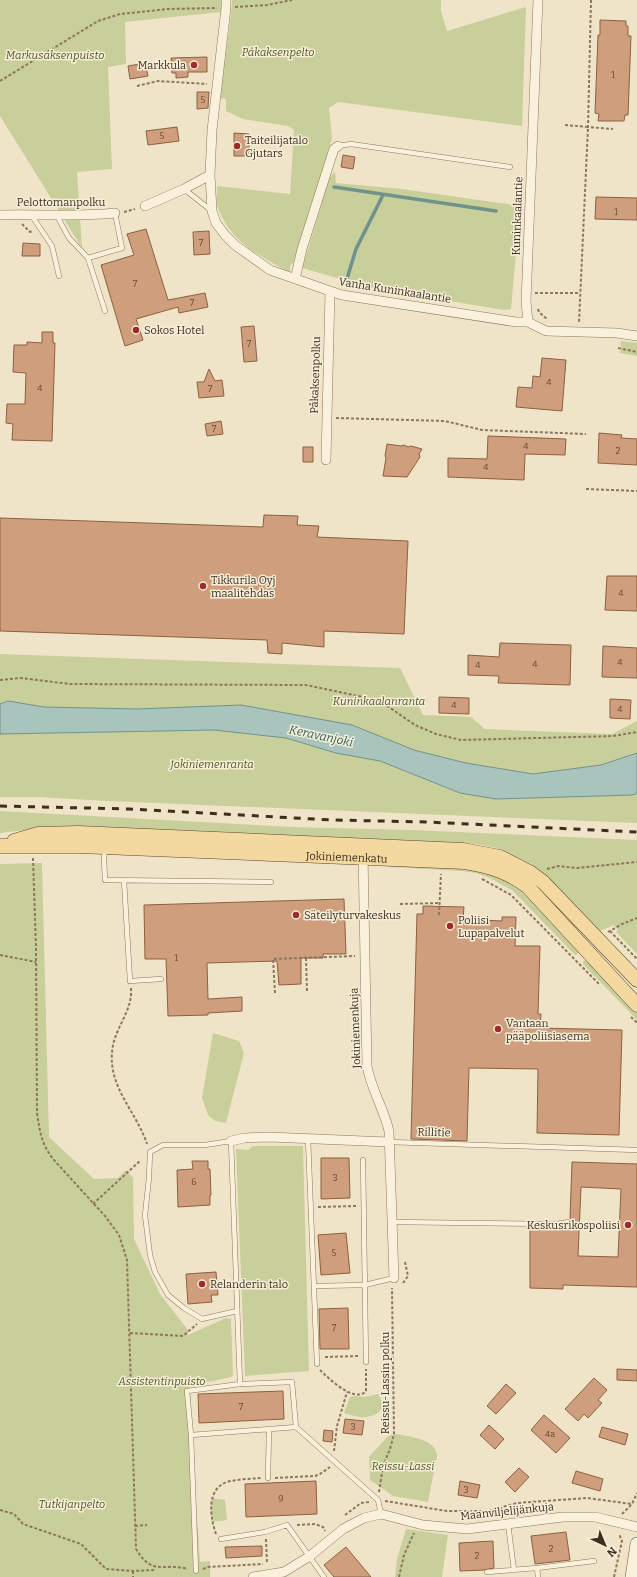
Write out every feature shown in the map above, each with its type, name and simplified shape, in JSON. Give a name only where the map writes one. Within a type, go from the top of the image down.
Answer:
[{"type":"main road","name":"Jokiniemenkatu","points":[[0,845],[79,846],[106,842],[363,852],[484,865],[498,869],[516,878],[539,897],[631,1008]]},
{"type":"main road","name":"Jokiniemenkatu","points":[[363,852],[462,850],[500,856],[520,866],[543,882],[637,980]]},
{"type":"main road","points":[[632,1577],[637,1544]]},
{"type":"street","name":"Kuninkaalantie","points":[[528,322],[526,302],[538,0]]},
{"type":"street","name":"Vanha Kuninkaalantie","points":[[226,4],[212,130],[210,175],[212,211],[216,223],[235,245],[270,270],[330,292],[516,322],[528,322]]},
{"type":"street","points":[[295,279],[302,249],[334,149],[338,146]]},
{"type":"street","points":[[145,206],[184,189],[210,175]]},
{"type":"street","name":"Pelottomanpolku","points":[[0,215],[31,214],[90,216],[115,214]]},
{"type":"street","name":"Påkaksenpolku","points":[[326,460],[330,292]]},
{"type":"street","points":[[528,322],[546,331],[637,336]]},
{"type":"street","name":"Jokiniemenkuja","points":[[363,852],[367,1066],[369,1077],[386,1119],[389,1142],[394,1278]]},
{"type":"street","name":"Rillitie","points":[[231,1141],[244,1138],[308,1138],[389,1142]]},
{"type":"street","name":"Maanviljelijänkuja","points":[[253,1577],[284,1574],[310,1556],[343,1529],[364,1518],[382,1514],[419,1523],[467,1528],[563,1517],[595,1518],[637,1527]]},
{"type":"lane","points":[[338,146],[352,144],[510,167]]},
{"type":"lane","points":[[184,189],[212,211]]},
{"type":"lane","points":[[31,214],[52,246],[59,276]]},
{"type":"lane","points":[[88,258],[122,248],[115,214]]},
{"type":"lane","points":[[57,216],[69,238],[88,258],[105,311]]},
{"type":"lane","points":[[106,842],[104,880],[271,882]]},
{"type":"lane","points":[[124,880],[130,981],[161,979]]},
{"type":"lane","points":[[308,1138],[317,1364]]},
{"type":"lane","points":[[238,1311],[202,1319],[184,1308],[168,1295],[155,1272],[150,1255],[145,1215],[150,1152],[163,1145],[205,1145],[231,1141],[238,1311],[240,1384]]},
{"type":"lane","name":"Rillitie","points":[[389,1142],[637,1150]]},
{"type":"lane","points":[[363,1160],[366,1362]]},
{"type":"lane","points":[[392,1222],[556,1224],[570,1222]]},
{"type":"lane","points":[[314,1286],[365,1285],[394,1278]]},
{"type":"lane","points":[[196,1571],[191,1435],[187,1391],[240,1384],[292,1382],[296,1427],[378,1500],[382,1514]]},
{"type":"lane","points":[[191,1435],[296,1427]]},
{"type":"lane","points":[[268,1478],[269,1429]]},
{"type":"lane","points":[[508,1524],[514,1570]]},
{"type":"lane","points":[[221,1539],[265,1532],[286,1525],[324,1577]]},
{"type":"lane","points":[[487,1572],[594,1561]]},
{"type":"lane","points":[[537,1568],[538,1577]]},
{"type":"path","points":[[0,81],[88,27],[120,14],[226,4],[267,5],[292,0]]},
{"type":"path","points":[[584,324],[579,324],[588,126],[591,0]]},
{"type":"path","points":[[137,86],[158,80],[218,85]]},
{"type":"path","points":[[565,125],[613,129]]},
{"type":"path","name":"Pelottomanpolku","points":[[115,214],[145,206]]},
{"type":"path","points":[[535,298],[535,293],[580,293]]},
{"type":"path","points":[[537,308],[539,312],[548,320]]},
{"type":"path","points":[[618,348],[637,352]]},
{"type":"path","points":[[326,418],[445,421],[482,430],[586,434]]},
{"type":"path","points":[[586,489],[637,491]]},
{"type":"path","points":[[0,680],[21,678],[70,684],[306,685],[325,688],[370,700],[389,707],[415,725],[436,734],[461,740],[613,736],[637,732]]},
{"type":"path","points":[[33,858],[38,1113],[41,1140],[53,1159],[120,1235],[127,1260],[136,1549],[146,1564],[154,1570]]},
{"type":"path","points":[[546,869],[558,866],[577,868],[637,862]]},
{"type":"path","points":[[439,915],[440,874],[447,874]]},
{"type":"path","points":[[480,878],[511,895],[604,989]]},
{"type":"path","points":[[400,904],[440,903]]},
{"type":"path","points":[[637,918],[610,931],[637,959]]},
{"type":"path","points":[[0,955],[36,962]]},
{"type":"path","points":[[275,993],[273,959],[364,956]]},
{"type":"path","points":[[306,958],[308,992]]},
{"type":"path","points":[[93,1204],[150,1152],[139,1122],[125,1101],[117,1083],[112,1064],[114,1040],[121,1022],[128,1012],[131,991],[130,981]]},
{"type":"path","points":[[631,1008],[637,1023]]},
{"type":"path","points":[[311,1207],[363,1206]]},
{"type":"path","name":"Reissu-Lassin polku","points":[[378,1500],[383,1466],[394,1434],[392,1288],[405,1282],[408,1276],[403,1259]]},
{"type":"path","points":[[130,1333],[183,1336],[202,1319]]},
{"type":"path","points":[[316,1358],[366,1356]]},
{"type":"path","points":[[317,1364],[320,1371],[343,1390],[347,1392],[364,1394],[366,1391],[366,1362]]},
{"type":"path","points":[[283,1478],[315,1476],[320,1474],[335,1461],[337,1426],[347,1392]]},
{"type":"path","points":[[221,1539],[216,1533],[212,1517],[212,1498],[215,1492],[222,1484],[228,1481],[260,1478]]},
{"type":"path","points":[[0,1510],[14,1514],[23,1524],[81,1544],[106,1569],[133,1571],[181,1567],[196,1571]]},
{"type":"path","points":[[399,1577],[404,1555],[419,1523]]},
{"type":"path","points":[[286,1525],[315,1524],[323,1527],[325,1531]]},
{"type":"path","points":[[135,1526],[147,1525]]},
{"type":"path","points":[[265,1532],[267,1564]]},
{"type":"path","points":[[133,1571],[133,1577]]},
{"type":"green space","name":"Markusaksenpuisto","points":[[0,0],[221,0],[221,12],[125,22],[126,64],[108,67],[112,169],[77,172],[82,248],[0,116]]},
{"type":"green space","name":"Påkaksenpelto","points":[[232,0],[441,0],[441,11],[447,31],[526,7],[522,126],[338,102],[329,108],[332,138],[320,182],[312,202],[294,261],[290,266],[290,273],[257,254],[239,239],[224,220],[217,205],[217,186],[290,194],[294,130],[288,126],[243,119],[226,111],[226,99],[220,98]]},
{"type":"green space","points":[[335,172],[336,183],[402,189],[520,206],[511,309],[504,310],[353,285],[341,279],[302,268],[322,204],[321,202],[330,177]]},
{"type":"green space","points":[[621,341],[637,343],[637,356],[620,353]]},
{"type":"green space","name":"Kuninkaalanranta","points":[[0,654],[400,668],[423,715],[471,717],[485,729],[612,734],[637,721],[637,753],[601,765],[533,774],[466,763],[414,750],[352,725],[241,705],[137,709],[44,707],[8,701],[0,704]]},
{"type":"green space","name":"Jokiniemenranta","points":[[214,730],[286,738],[336,753],[380,761],[460,793],[496,799],[633,795],[637,793],[637,823],[38,797],[0,797],[0,734]]},
{"type":"green space","points":[[0,811],[292,827],[412,830],[637,840],[637,954],[616,932],[618,930],[614,925],[600,931],[548,877],[531,864],[496,848],[476,844],[379,839],[43,828],[0,833]]},
{"type":"green space","name":"Tutkijanpelto","points":[[42,863],[49,1137],[94,1179],[118,1178],[126,1170],[133,1178],[134,1239],[160,1294],[188,1330],[188,1335],[226,1318],[231,1319],[233,1375],[231,1377],[190,1386],[192,1446],[200,1562],[210,1561],[210,1577],[0,1577],[0,864]]},
{"type":"green space","points":[[390,863],[478,869],[510,883],[526,896],[579,951],[576,955],[574,954],[513,891],[490,878],[476,873],[462,871],[389,867]]},
{"type":"green space","points":[[586,959],[637,1013],[637,1020],[583,964]]},
{"type":"green space","points":[[213,1033],[239,1041],[244,1053],[226,1123],[215,1121],[208,1115],[202,1098]]},
{"type":"green space","points":[[253,1146],[303,1146],[309,1371],[245,1376],[236,1149],[248,1150]]},
{"type":"green space","points":[[378,1394],[382,1402],[379,1412],[371,1416],[363,1417],[344,1413],[350,1397],[364,1397]]},
{"type":"green space","name":"Reissu-Lassi","points":[[399,1434],[423,1440],[433,1446],[436,1450],[437,1456],[428,1502],[393,1496],[370,1480],[369,1457],[389,1435]]},
{"type":"green space","points":[[212,1498],[225,1500],[227,1520],[212,1522]]},
{"type":"green space","points":[[406,1529],[448,1535],[442,1577],[395,1577],[397,1559]]},
{"type":"water","name":"Keravanjoki","points":[[8,701],[44,707],[137,709],[241,705],[352,725],[414,750],[466,763],[533,774],[601,765],[637,753],[637,793],[633,795],[496,799],[460,793],[380,761],[336,753],[286,738],[214,730],[0,734],[0,704]]},
{"type":"building","points":[[600,20],[626,21],[626,26],[628,26],[628,36],[631,36],[628,115],[625,115],[624,121],[598,121],[599,114],[595,113]]},
{"type":"building","points":[[207,57],[207,72],[188,72],[188,77],[176,78],[176,73],[172,73],[171,58]]},
{"type":"building","points":[[145,63],[148,76],[130,79],[128,66]]},
{"type":"building","points":[[197,92],[209,92],[208,108],[197,109]]},
{"type":"building","points":[[177,127],[179,141],[148,145],[146,131]]},
{"type":"building","points":[[234,133],[249,134],[249,156],[234,156]]},
{"type":"building","points":[[343,155],[355,157],[353,169],[341,167]]},
{"type":"building","points":[[596,197],[637,198],[637,220],[595,219]]},
{"type":"building","points":[[146,229],[168,300],[205,293],[208,307],[179,313],[178,307],[136,319],[143,340],[125,346],[101,265],[134,255],[127,234]]},
{"type":"building","points":[[209,231],[210,254],[194,255],[193,232]]},
{"type":"building","points":[[23,243],[40,244],[40,256],[22,256]]},
{"type":"building","points":[[254,326],[257,361],[244,362],[241,327]]},
{"type":"building","points":[[42,332],[53,332],[53,343],[55,343],[52,441],[12,440],[13,424],[6,423],[7,404],[25,404],[26,373],[13,372],[14,345],[27,345],[27,342],[42,343]]},
{"type":"building","points":[[542,358],[566,360],[562,411],[516,407],[518,387],[532,388],[533,376],[540,377]]},
{"type":"building","points":[[209,369],[215,381],[222,380],[224,396],[199,398],[197,382],[204,382]]},
{"type":"building","points":[[221,421],[223,434],[207,436],[205,424]]},
{"type":"building","points":[[599,433],[622,435],[621,438],[637,439],[637,465],[598,463]]},
{"type":"building","points":[[488,436],[566,439],[565,455],[525,454],[524,480],[448,477],[448,458],[487,459]]},
{"type":"building","points":[[387,444],[404,445],[408,447],[411,446],[422,449],[419,454],[420,457],[407,477],[383,476]]},
{"type":"building","points":[[303,447],[313,447],[313,462],[303,462]]},
{"type":"building","name":"Tikkurila Oyj maalitehdas","points":[[264,515],[298,516],[297,525],[319,526],[317,537],[408,541],[404,634],[324,631],[324,647],[282,643],[282,654],[268,653],[267,640],[0,631],[0,518],[263,527]]},
{"type":"building","points":[[607,576],[637,576],[637,611],[605,610]]},
{"type":"building","points":[[500,643],[571,645],[570,685],[498,683],[499,676],[468,675],[468,655],[499,657]]},
{"type":"building","points":[[603,646],[637,648],[637,678],[602,677]]},
{"type":"building","points":[[439,697],[469,698],[469,714],[439,713]]},
{"type":"building","points":[[610,699],[631,700],[630,719],[610,718]]},
{"type":"building","points":[[344,899],[346,954],[323,954],[323,958],[301,958],[301,984],[279,985],[277,961],[207,963],[208,999],[242,997],[242,1011],[208,1013],[208,1015],[168,1016],[166,959],[145,959],[144,905]]},
{"type":"building","name":"Vantaan pääpoliisiasema","points":[[423,906],[464,907],[463,919],[502,921],[502,917],[516,917],[515,946],[540,946],[538,1014],[541,1014],[540,1028],[622,1030],[619,1135],[537,1133],[538,1069],[469,1068],[467,1141],[411,1139],[417,914],[423,914]]},
{"type":"building","points":[[321,1158],[349,1158],[350,1198],[321,1199]]},
{"type":"building","points":[[192,1161],[208,1161],[208,1169],[210,1169],[210,1205],[178,1207],[177,1170],[193,1169]]},
{"type":"building","name":"Keskusrikospoliisi","points":[[572,1162],[637,1164],[637,1287],[563,1285],[563,1289],[530,1288],[530,1229],[569,1230],[569,1226],[573,1223],[570,1218]],"holes":[[[581,1187],[621,1189],[618,1257],[578,1256]]]},
{"type":"building","points":[[346,1233],[350,1273],[321,1275],[318,1235]]},
{"type":"building","name":"Relanderin talo","points":[[216,1272],[218,1295],[211,1295],[212,1302],[188,1304],[186,1274]]},
{"type":"building","points":[[348,1308],[349,1349],[320,1349],[319,1309]]},
{"type":"building","points":[[617,1369],[637,1370],[637,1381],[617,1380]]},
{"type":"building","points":[[594,1378],[607,1390],[598,1400],[602,1403],[588,1418],[584,1414],[578,1421],[565,1409]]},
{"type":"building","points":[[506,1384],[516,1393],[496,1414],[487,1406]]},
{"type":"building","points":[[283,1391],[284,1419],[199,1423],[198,1394]]},
{"type":"building","points":[[544,1415],[570,1438],[556,1453],[531,1430]]},
{"type":"building","points":[[345,1419],[364,1421],[362,1435],[343,1433]]},
{"type":"building","points":[[489,1425],[504,1439],[495,1449],[480,1435]]},
{"type":"building","points":[[602,1427],[628,1434],[625,1445],[599,1437]]},
{"type":"building","points":[[324,1430],[333,1431],[332,1442],[323,1441]]},
{"type":"building","points":[[519,1468],[529,1477],[515,1492],[505,1482]]},
{"type":"building","points":[[576,1471],[603,1479],[600,1491],[572,1483]]},
{"type":"building","points":[[316,1481],[317,1514],[246,1517],[245,1484]]},
{"type":"building","points":[[460,1481],[480,1485],[477,1498],[458,1495]]},
{"type":"building","points":[[566,1532],[570,1560],[535,1564],[531,1536]]},
{"type":"building","points":[[493,1541],[494,1568],[460,1571],[459,1543]]},
{"type":"building","points":[[262,1546],[262,1556],[226,1558],[225,1547]]},
{"type":"building","points":[[346,1547],[371,1577],[334,1577],[324,1565]]},
{"type":"waterway","points":[[334,187],[496,211]]},
{"type":"waterway","points":[[346,282],[356,249],[383,195]]},
{"type":"railway","points":[[0,806],[129,809],[333,820],[426,822],[637,832]]},
{"type":"place","name":"Markkula","points":[[194,65]]},
{"type":"place","name":"Taiteilijatalo Gjutars","points":[[237,146]]},
{"type":"place","name":"Sokos Hotel","points":[[136,330]]},
{"type":"place","name":"Tikkurila Oyj maalitehdas","points":[[203,586]]},
{"type":"place","name":"Säteilyturvakeskus","points":[[296,915]]},
{"type":"place","name":"Poliisi Lupapalvelut","points":[[450,926]]},
{"type":"place","name":"Vantaan pääpoliisiasema","points":[[498,1029]]},
{"type":"place","name":"Keskusrikospoliisi","points":[[628,1225]]},
{"type":"place","name":"Relanderin talo","points":[[202,1284]]},
{"type":"park label","name":"Assistentinpuisto","points":[[162,1381]]}]
